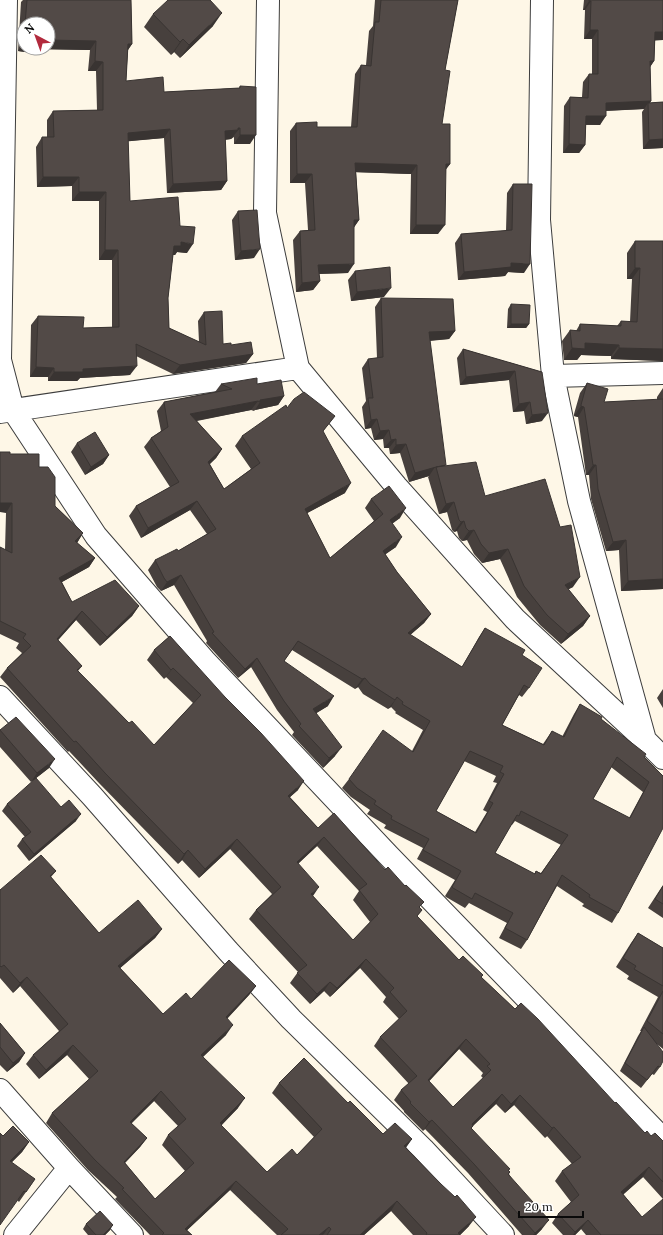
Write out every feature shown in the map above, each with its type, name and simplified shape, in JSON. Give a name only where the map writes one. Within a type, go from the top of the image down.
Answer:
[{"type":"street","points":[[6,0],[0,360],[7,411],[96,536],[204,660],[388,855],[663,1139]]},
{"type":"street","points":[[268,0],[265,213],[298,368],[396,486],[516,619],[646,740],[663,758]]},
{"type":"street","points":[[542,0],[539,220],[553,376],[578,501],[646,740]]},
{"type":"street","points":[[7,411],[298,368]]},
{"type":"street","points":[[553,376],[663,373]]},
{"type":"street","points":[[0,697],[92,796],[228,951],[291,1019],[423,1149],[503,1235]]},
{"type":"street","points":[[0,1090],[132,1235]]},
{"type":"street","points":[[15,1235],[70,1168]]},
{"type":"building","points":[[27,0],[131,0],[132,44],[128,44],[126,81],[163,77],[164,92],[240,88],[240,86],[256,87],[256,135],[240,135],[240,128],[238,128],[238,130],[225,131],[227,181],[173,184],[170,129],[128,133],[130,201],[178,197],[180,226],[195,227],[193,244],[181,242],[181,246],[174,246],[168,298],[169,328],[206,345],[204,312],[222,311],[223,344],[231,343],[231,345],[251,342],[253,354],[180,365],[136,344],[137,366],[83,369],[83,372],[54,372],[54,368],[36,367],[38,316],[84,317],[83,328],[119,327],[118,250],[105,250],[106,192],[79,192],[79,177],[43,177],[42,137],[54,137],[53,111],[103,110],[103,62],[95,61],[96,41],[56,40],[56,16],[26,16]]},
{"type":"building","points":[[168,0],[210,0],[222,13],[189,45],[183,39],[180,42],[153,14]]},
{"type":"building","points":[[381,0],[458,0],[445,70],[450,71],[442,124],[450,124],[450,164],[446,164],[445,225],[416,225],[417,165],[355,163],[359,220],[354,220],[354,264],[318,265],[320,281],[302,283],[300,231],[315,230],[312,174],[297,174],[296,123],[317,122],[317,127],[357,127],[361,65],[371,66],[375,22],[379,22]]},
{"type":"building","points":[[589,0],[663,0],[663,32],[655,32],[654,61],[650,61],[651,101],[606,103],[606,116],[586,116],[585,145],[569,144],[570,97],[588,98],[589,74],[598,74],[598,30],[590,30],[591,1]]},
{"type":"building","points":[[663,102],[663,139],[649,140],[648,103]]},
{"type":"building","points":[[513,184],[532,184],[530,264],[511,263],[511,267],[464,272],[461,234],[512,230]]},
{"type":"building","points":[[257,210],[260,249],[241,251],[238,211]]},
{"type":"building","points":[[635,241],[663,241],[663,349],[619,348],[619,345],[585,343],[585,349],[572,348],[570,330],[580,331],[580,324],[621,326],[621,321],[637,322],[640,268],[635,268]]},
{"type":"building","points":[[390,267],[391,288],[357,292],[355,271]]},
{"type":"building","points":[[381,298],[453,299],[455,331],[429,332],[446,465],[415,473],[406,444],[396,445],[396,439],[391,440],[389,430],[380,431],[377,419],[371,420],[368,398],[373,398],[368,359],[383,357]]},
{"type":"building","points":[[511,304],[530,305],[529,324],[511,324]]},
{"type":"building","points":[[463,349],[542,372],[548,413],[532,415],[530,402],[519,404],[515,371],[466,377]]},
{"type":"building","points":[[257,378],[257,384],[281,380],[284,396],[260,400],[260,402],[258,401],[190,414],[222,449],[208,462],[224,489],[260,463],[242,436],[286,405],[287,408],[294,399],[304,392],[335,416],[323,431],[351,483],[305,509],[330,558],[383,514],[371,499],[389,486],[406,508],[390,520],[402,537],[383,551],[397,572],[431,614],[408,633],[462,667],[485,628],[525,650],[522,655],[542,668],[529,688],[524,685],[502,725],[544,745],[552,731],[564,737],[580,704],[602,717],[601,719],[646,754],[644,757],[663,776],[663,828],[618,913],[589,897],[590,895],[562,875],[527,940],[505,928],[513,913],[475,893],[472,899],[453,888],[452,887],[461,871],[423,850],[429,839],[391,819],[392,816],[374,804],[376,801],[357,788],[349,779],[383,730],[413,752],[430,721],[402,704],[403,702],[397,697],[395,700],[370,684],[365,678],[362,679],[298,641],[284,661],[334,696],[313,709],[342,747],[329,758],[299,726],[301,724],[284,701],[257,658],[245,669],[212,633],[214,632],[181,575],[167,582],[155,560],[177,549],[178,551],[216,529],[197,501],[148,528],[136,506],[179,482],[151,438],[168,427],[164,402],[232,389],[221,384]],"holes":[[[470,751],[503,766],[500,772],[504,774],[489,801],[493,803],[476,833],[436,811]],[[617,757],[649,782],[630,818],[593,799]],[[521,811],[568,835],[541,874],[536,871],[535,874],[495,853],[517,815],[519,816]]]},
{"type":"building","points":[[587,383],[608,389],[604,402],[663,399],[663,579],[628,581],[626,540],[613,542],[598,489],[596,465],[593,465],[584,407],[581,406]]},
{"type":"building","points":[[95,432],[109,455],[91,467],[77,443]]},
{"type":"building","points":[[0,452],[10,452],[10,454],[39,454],[39,467],[48,467],[55,477],[55,506],[83,533],[75,541],[95,558],[59,578],[72,602],[115,580],[139,606],[107,637],[82,611],[57,639],[82,666],[77,670],[129,723],[132,721],[154,745],[201,695],[173,668],[171,670],[154,650],[170,636],[304,781],[288,796],[318,828],[334,813],[385,870],[388,867],[405,886],[406,885],[424,902],[419,907],[422,910],[417,916],[459,960],[463,956],[483,975],[481,977],[515,1009],[521,1003],[538,1019],[615,1103],[616,1102],[645,1133],[647,1131],[651,1136],[655,1133],[663,1141],[663,1182],[649,1167],[621,1192],[642,1217],[663,1199],[663,1235],[601,1235],[588,1220],[575,1232],[558,1214],[579,1195],[562,1171],[581,1157],[554,1127],[552,1128],[520,1095],[511,1104],[502,1094],[472,1124],[473,1126],[471,1128],[510,1169],[508,1170],[510,1172],[508,1174],[549,1220],[535,1233],[474,1164],[432,1120],[429,1122],[410,1103],[411,1102],[401,1090],[417,1076],[380,1037],[407,1011],[390,992],[394,988],[366,959],[337,988],[330,982],[317,994],[297,973],[307,965],[256,910],[281,887],[237,839],[205,869],[188,850],[184,854],[76,741],[74,742],[7,668],[31,646],[23,638],[26,634],[0,621],[0,547],[12,553],[12,503],[0,503]],"holes":[[[324,837],[367,884],[359,890],[378,914],[353,940],[311,894],[319,887],[297,862]],[[466,1039],[490,1064],[487,1066],[491,1070],[453,1107],[428,1080]]]},
{"type":"building","points":[[476,462],[485,496],[545,479],[560,527],[571,525],[580,577],[565,585],[590,616],[568,634],[547,615],[524,586],[508,549],[489,553],[481,544],[474,530],[469,531],[466,528],[464,521],[461,522],[459,520],[454,502],[446,504],[436,467]]},
{"type":"building","points":[[16,717],[55,759],[37,773],[0,730]]},
{"type":"building","points":[[36,778],[61,807],[69,800],[81,814],[34,854],[22,839],[31,832],[7,804]]},
{"type":"building","points":[[41,855],[56,871],[50,876],[99,933],[138,900],[162,929],[118,966],[163,1014],[186,993],[191,999],[229,960],[256,986],[226,1017],[233,1025],[201,1055],[245,1098],[220,1123],[267,1172],[292,1149],[297,1155],[322,1129],[279,1083],[304,1058],[348,1103],[350,1101],[383,1134],[395,1123],[412,1139],[404,1146],[455,1197],[457,1195],[476,1217],[458,1233],[460,1235],[426,1235],[427,1233],[397,1201],[360,1235],[327,1235],[331,1229],[329,1227],[319,1235],[281,1235],[288,1229],[236,1181],[185,1229],[192,1235],[162,1235],[164,1233],[122,1189],[124,1188],[95,1160],[52,1113],[98,1071],[73,1045],[46,1070],[33,1055],[68,1024],[27,977],[20,983],[4,965],[1,967],[0,966],[0,890]],"holes":[[[161,1091],[186,1119],[168,1135],[194,1163],[155,1199],[124,1162],[147,1138],[130,1122]]]},
{"type":"building","points":[[663,886],[663,904],[655,899]]},
{"type":"building","points":[[638,933],[663,948],[663,986],[634,969],[636,966],[623,958]]},
{"type":"building","points":[[663,991],[663,1034],[647,1021]]},
{"type":"building","points":[[0,1023],[25,1053],[13,1063],[0,1047]]},
{"type":"building","points":[[644,1027],[663,1052],[663,1061],[660,1067],[658,1066],[647,1080],[625,1063]]},
{"type":"building","points":[[13,1126],[29,1142],[10,1161],[35,1179],[26,1192],[24,1191],[0,1225],[0,1133],[3,1136]]},
{"type":"building","points":[[100,1211],[113,1225],[103,1235],[96,1235],[86,1224]]}]
